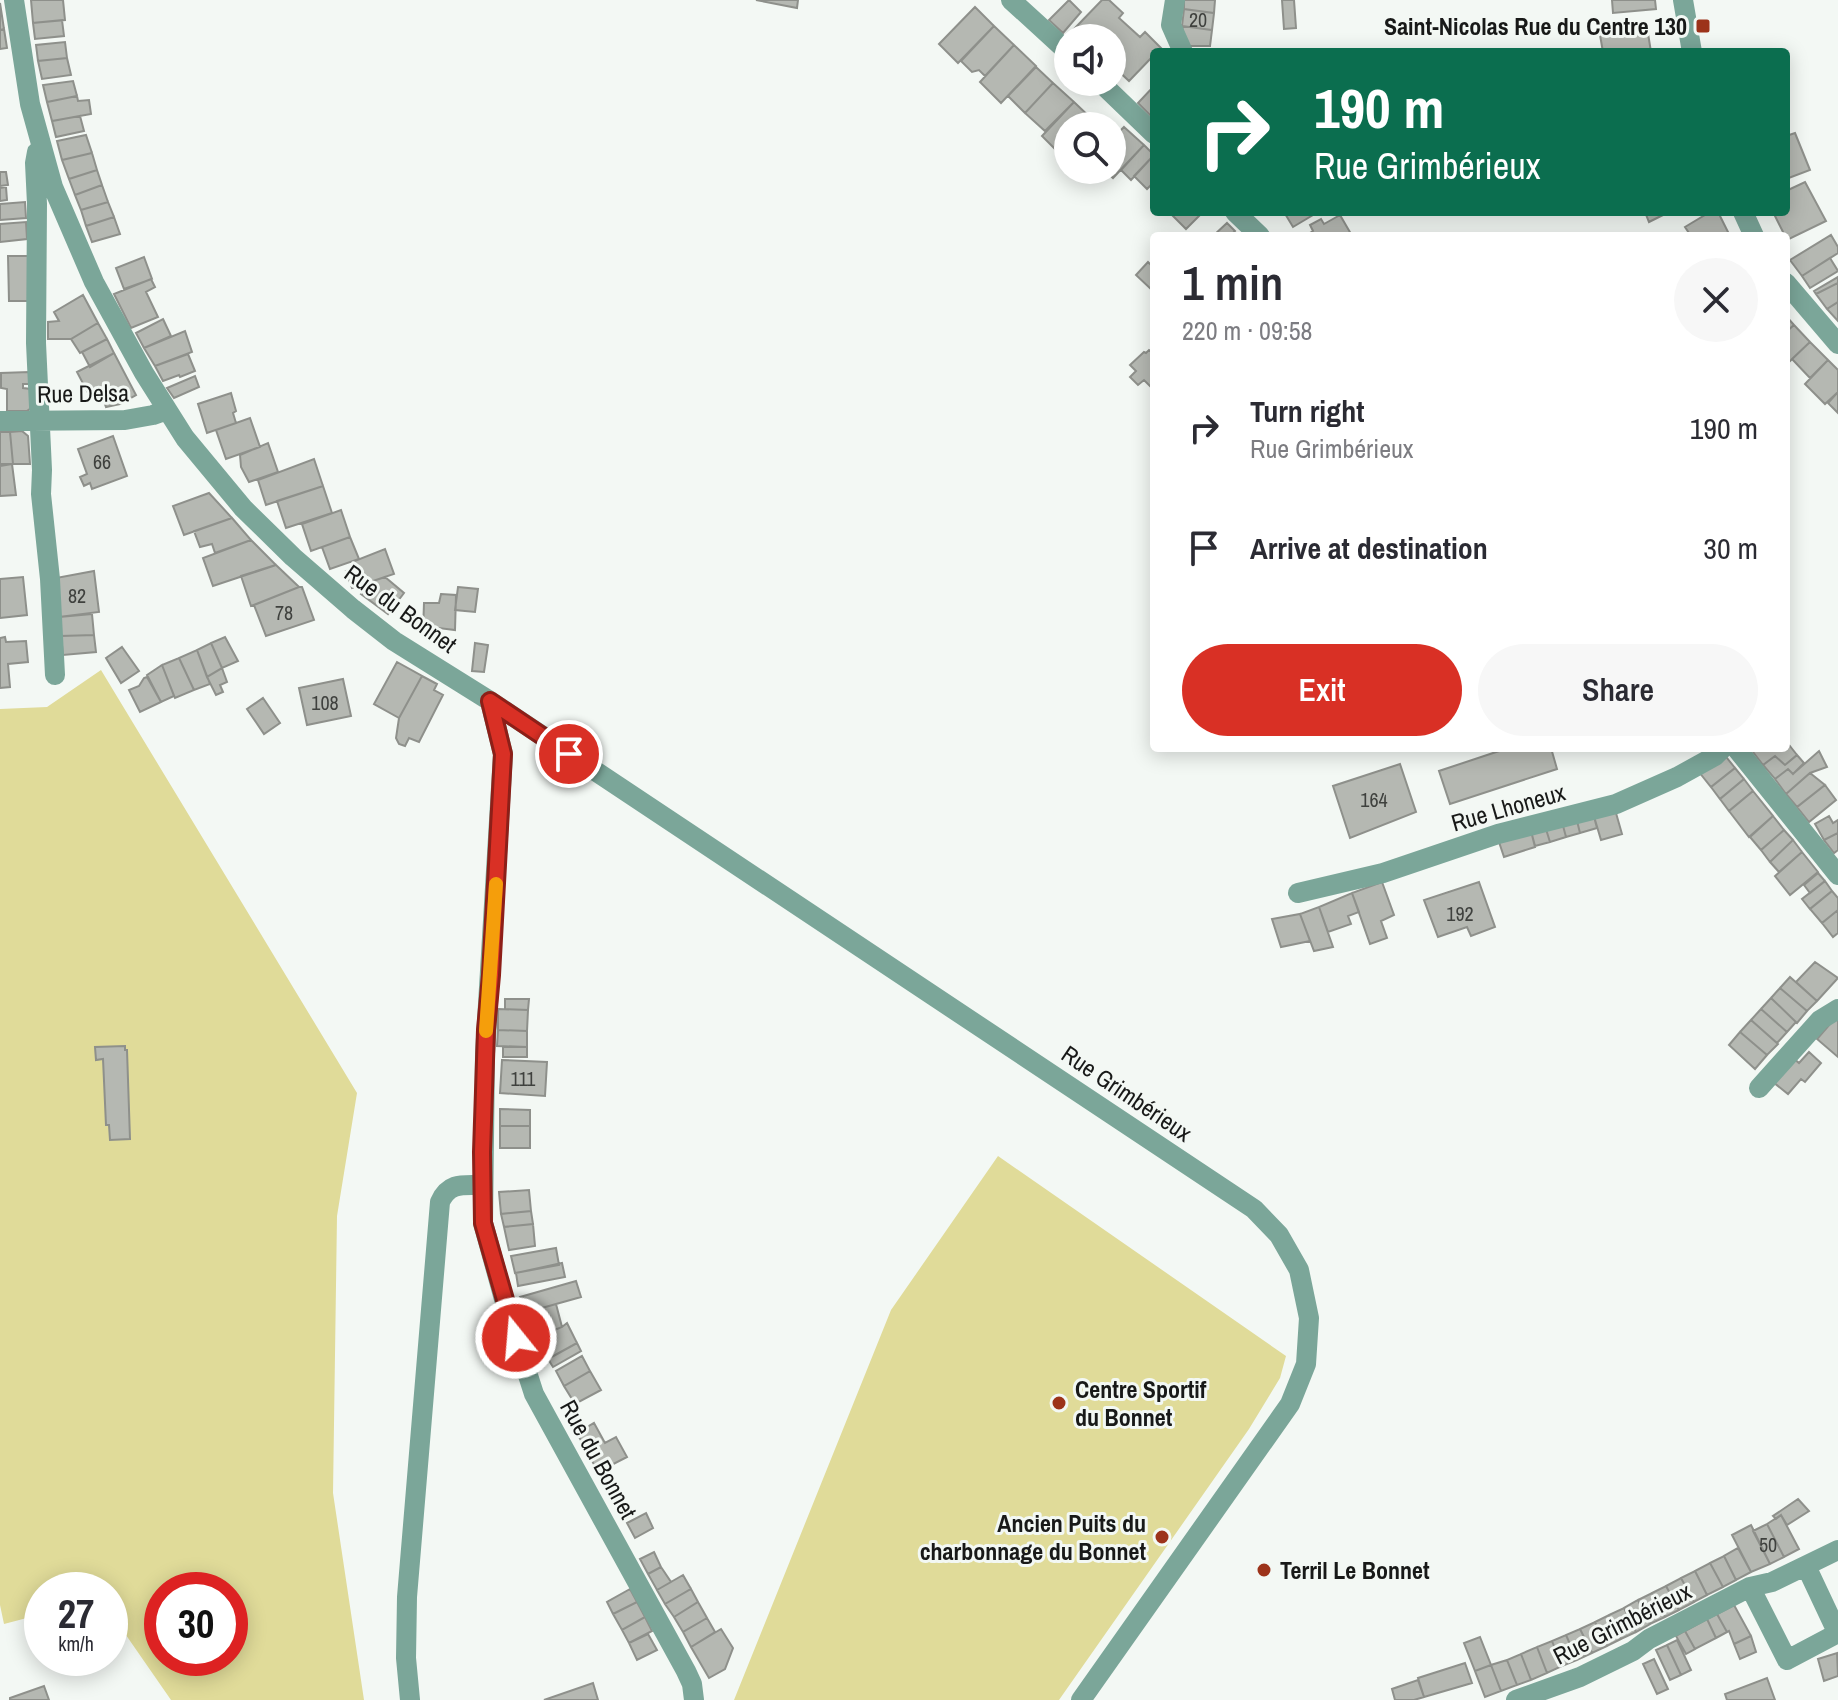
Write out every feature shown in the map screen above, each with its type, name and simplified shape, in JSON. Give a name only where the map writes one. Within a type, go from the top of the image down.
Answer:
[{"type":"street","name":"Rue du Bonnet","points":[[14,0],[30,104],[53,187],[94,282],[144,373],[185,438],[243,508],[353,609],[394,641],[490,701],[503,754],[486,1030],[483,1223],[534,1394],[686,1671],[694,1700]]},
{"type":"street","points":[[1011,0],[1054,39]]},
{"type":"street","points":[[1175,0],[1171,25],[1181,48]]},
{"type":"street","points":[[1683,0],[1691,48]]},
{"type":"street","points":[[1115,96],[1150,130]]},
{"type":"street","name":"Rue du Bonnet","points":[[39,138],[35,163],[36,343],[41,494],[50,579],[55,675]]},
{"type":"street","points":[[1239,216],[1256,232]]},
{"type":"street","points":[[1790,288],[1838,344]]},
{"type":"street","name":"Rue Delsa","points":[[0,421],[125,420],[167,410]]},
{"type":"street","name":"Rue Grimbérieux","points":[[490,701],[1254,1209],[1279,1235],[1299,1270],[1309,1318],[1306,1364],[1290,1404],[1081,1700]]},
{"type":"street","name":"Rue Lhoneux","points":[[1298,893],[1383,873],[1498,834],[1616,804],[1677,777],[1719,752]]},
{"type":"street","points":[[1739,752],[1838,875]]},
{"type":"street","points":[[1759,1088],[1820,1020],[1838,1009]]},
{"type":"street","points":[[410,1700],[406,1658],[407,1597],[440,1202],[450,1187],[482,1185]]},
{"type":"street","name":"Rue Grimbérieux","points":[[1516,1700],[1580,1677],[1750,1587],[1772,1582],[1838,1550]]},
{"type":"street","points":[[1750,1587],[1787,1660],[1838,1634],[1806,1566]]},
{"type":"street","points":[[1824,1605],[1838,1587]]},
{"type":"shaded area","points":[[101,670],[357,1093],[337,1216],[333,1493],[364,1700],[171,1700],[154,1676],[248,1676],[248,1572],[144,1572],[144,1661],[128,1638],[128,1572],[24,1572],[24,1619],[4,1624],[0,1605],[0,709],[47,707]]},
{"type":"shaded area","name":"Centre Sportif du Bonnet","points":[[998,1156],[1286,1356],[1280,1378],[1249,1429],[1059,1700],[734,1700],[891,1310]]},
{"type":"building","points":[[31,0],[63,0],[65,20],[33,23]]},
{"type":"building","points":[[756,0],[798,0],[797,8]]},
{"type":"building","points":[[1069,0],[1081,12],[1071,24],[1054,25],[1049,20]]},
{"type":"building","points":[[1102,0],[1109,0],[1123,13],[1119,18],[1126,24],[1079,24]]},
{"type":"building","points":[[1184,0],[1215,0],[1214,13],[1184,9]]},
{"type":"building","points":[[1282,0],[1294,0],[1296,28],[1284,29]]},
{"type":"building","points":[[1612,0],[1655,0],[1656,9],[1613,13]]},
{"type":"building","points":[[0,3],[4,29],[0,30]]},
{"type":"building","points":[[975,7],[994,26],[958,63],[939,44]]},
{"type":"building","points":[[1184,9],[1214,13],[1212,30],[1182,26]]},
{"type":"building","points":[[62,20],[64,36],[35,39],[33,23]]},
{"type":"building","points":[[1126,24],[1140,37],[1145,32],[1161,48],[1150,48],[1150,59],[1129,81],[1126,78]]},
{"type":"building","points":[[994,26],[1014,45],[985,76],[979,70],[972,72],[961,61]]},
{"type":"building","points":[[1182,26],[1212,30],[1210,46],[1186,46]]},
{"type":"building","points":[[1647,27],[1650,48],[1602,48],[1600,35]]},
{"type":"building","points":[[4,29],[7,48],[0,49],[0,30]]},
{"type":"building","points":[[65,42],[67,58],[38,61],[36,45]]},
{"type":"building","points":[[1014,45],[1036,66],[1001,103],[980,82]]},
{"type":"building","points":[[67,58],[71,75],[42,79],[38,61]]},
{"type":"building","points":[[1036,67],[1053,83],[1025,113],[1008,96]]},
{"type":"building","points":[[73,81],[77,96],[47,102],[43,85]]},
{"type":"building","points":[[1053,83],[1054,96],[1067,96],[1074,102],[1064,112],[1054,112],[1054,122],[1045,131],[1025,113]]},
{"type":"building","points":[[1150,90],[1150,115],[1138,103]]},
{"type":"building","points":[[77,96],[78,101],[89,100],[91,114],[52,121],[47,102]]},
{"type":"building","points":[[1074,102],[1085,112],[1065,112]]},
{"type":"building","points":[[80,116],[84,131],[56,137],[52,121]]},
{"type":"building","points":[[1054,123],[1054,148],[1042,136]]},
{"type":"building","points":[[1126,129],[1144,145],[1126,164]]},
{"type":"building","points":[[1795,133],[1810,170],[1790,178],[1790,135]]},
{"type":"building","points":[[86,135],[92,153],[62,160],[57,141]]},
{"type":"building","points":[[1144,145],[1150,151],[1150,159],[1131,180],[1126,175],[1126,165]]},
{"type":"building","points":[[92,153],[97,170],[69,179],[62,160]]},
{"type":"building","points":[[1150,159],[1150,186],[1147,189],[1134,176]]},
{"type":"building","points":[[97,170],[102,185],[75,195],[69,179]]},
{"type":"building","points":[[0,172],[6,172],[8,185],[0,186]]},
{"type":"building","points":[[1805,182],[1826,221],[1790,239],[1790,232],[1783,232],[1775,216],[1790,216],[1790,189]]},
{"type":"building","points":[[102,185],[108,202],[81,210],[75,195]]},
{"type":"building","points":[[6,187],[7,200],[0,201],[0,188]]},
{"type":"building","points":[[25,202],[26,218],[0,220],[0,204]]},
{"type":"building","points":[[108,202],[114,217],[86,226],[81,210]]},
{"type":"building","points":[[1173,216],[1199,216],[1186,229]]},
{"type":"building","points":[[1286,216],[1311,216],[1293,227]]},
{"type":"building","points":[[1341,216],[1350,232],[1311,232],[1310,225],[1321,219],[1324,224]]},
{"type":"building","points":[[1647,216],[1661,216],[1649,222]]},
{"type":"building","points":[[1703,216],[1720,216],[1728,232],[1688,232],[1685,227]]},
{"type":"building","points":[[114,217],[120,234],[92,242],[86,226]]},
{"type":"building","points":[[26,222],[27,239],[0,242],[0,224]]},
{"type":"building","points":[[1227,223],[1235,231],[1234,232],[1217,232]]},
{"type":"building","points":[[1831,235],[1838,253],[1802,276],[1790,260]]},
{"type":"building","points":[[8,256],[28,256],[29,301],[9,301]]},
{"type":"building","points":[[144,257],[152,279],[124,289],[116,268]]},
{"type":"building","points":[[1830,258],[1838,271],[1810,288],[1802,276]]},
{"type":"building","points":[[1148,262],[1150,288],[1136,275]]},
{"type":"building","points":[[1838,277],[1838,283],[1816,294],[1814,291]]},
{"type":"building","points":[[151,279],[155,287],[146,292],[158,317],[131,328],[114,294]]},
{"type":"building","points":[[1838,283],[1838,302],[1827,309],[1816,294]]},
{"type":"building","points":[[83,295],[98,323],[71,339],[48,339],[48,322],[59,321],[54,312]]},
{"type":"building","points":[[1838,302],[1838,321],[1827,309]]},
{"type":"building","points":[[163,319],[171,336],[144,348],[136,333]]},
{"type":"building","points":[[98,323],[107,339],[80,353],[71,339]]},
{"type":"building","points":[[1794,325],[1810,342],[1790,361],[1790,328]]},
{"type":"building","points":[[185,331],[192,352],[155,366],[144,348]]},
{"type":"building","points":[[107,339],[114,353],[90,367],[82,352]]},
{"type":"building","points":[[1810,342],[1828,360],[1810,378],[1792,359]]},
{"type":"building","points":[[1150,351],[1150,386],[1144,380],[1138,385],[1130,377],[1136,371],[1130,365]]},
{"type":"building","points":[[114,353],[136,395],[120,404],[106,407],[100,390],[89,395],[77,372]]},
{"type":"building","points":[[188,354],[195,371],[163,381],[155,366]]},
{"type":"building","points":[[1828,360],[1838,370],[1838,392],[1825,404],[1805,384]]},
{"type":"building","points":[[29,372],[30,384],[23,384],[23,388],[31,389],[31,408],[27,411],[7,411],[7,389],[1,388],[1,373]]},
{"type":"building","points":[[195,376],[199,387],[174,398],[167,388]]},
{"type":"building","points":[[1838,392],[1838,413],[1828,403]]},
{"type":"building","points":[[231,393],[236,423],[207,433],[198,404]]},
{"type":"building","points":[[250,418],[260,447],[226,459],[216,430]]},
{"type":"building","points":[[22,431],[28,436],[30,464],[13,464],[10,432]]},
{"type":"building","points":[[0,432],[10,432],[13,464],[0,464]]},
{"type":"building","points":[[113,436],[127,476],[92,489],[90,483],[84,486],[80,477],[87,474],[78,449]]},
{"type":"building","points":[[268,443],[278,472],[249,482],[241,467],[240,455]]},
{"type":"building","points":[[314,459],[323,486],[266,505],[258,480]]},
{"type":"building","points":[[12,464],[16,495],[0,496],[0,466]]},
{"type":"building","points":[[323,486],[332,513],[286,528],[277,501]]},
{"type":"building","points":[[209,493],[232,518],[184,535],[173,506]]},
{"type":"building","points":[[341,510],[350,537],[311,551],[302,524]]},
{"type":"building","points":[[232,518],[251,540],[215,553],[212,544],[200,547],[194,531]]},
{"type":"building","points":[[350,537],[359,559],[330,569],[322,547]]},
{"type":"building","points":[[251,540],[276,565],[213,586],[203,558]]},
{"type":"building","points":[[385,549],[394,574],[352,588],[346,571],[354,568],[352,562]]},
{"type":"building","points":[[276,565],[299,587],[251,606],[241,576]]},
{"type":"building","points":[[94,571],[99,612],[59,617],[56,578]]},
{"type":"building","points":[[23,577],[27,615],[0,618],[0,579]]},
{"type":"building","points":[[385,577],[404,593],[388,614],[361,594],[370,582]]},
{"type":"building","points":[[302,587],[314,620],[266,636],[254,605]]},
{"type":"building","points":[[458,587],[478,589],[475,612],[455,610]]},
{"type":"building","points":[[441,594],[456,595],[455,630],[439,628],[438,634],[423,632],[424,603],[439,603]]},
{"type":"building","points":[[92,614],[94,635],[61,636],[59,617]]},
{"type":"building","points":[[94,635],[96,652],[63,655],[61,636]]},
{"type":"building","points":[[5,637],[6,642],[26,641],[28,662],[8,664],[10,687],[0,688],[0,638]]},
{"type":"building","points":[[225,637],[238,661],[222,668],[211,643]]},
{"type":"building","points":[[211,643],[222,668],[207,677],[197,650]]},
{"type":"building","points":[[475,643],[488,645],[484,672],[472,671]]},
{"type":"building","points":[[122,647],[139,671],[121,683],[106,658]]},
{"type":"building","points":[[197,650],[210,684],[194,690],[179,658]]},
{"type":"building","points":[[179,658],[194,690],[175,698],[162,665]]},
{"type":"building","points":[[397,662],[422,676],[399,718],[374,704]]},
{"type":"building","points":[[162,665],[174,696],[161,702],[147,675]]},
{"type":"building","points":[[222,668],[227,682],[220,685],[223,692],[216,695],[207,677]]},
{"type":"building","points":[[422,676],[437,684],[434,690],[443,695],[419,742],[409,738],[405,746],[399,744],[396,738],[399,718]]},
{"type":"building","points":[[147,677],[161,702],[140,712],[129,690],[139,686]]},
{"type":"building","points":[[343,679],[351,716],[307,725],[299,688]]},
{"type":"building","points":[[263,698],[280,723],[264,734],[247,709]]},
{"type":"building","points":[[1790,746],[1797,755],[1785,765],[1775,756],[1763,765],[1753,752],[1790,752]]},
{"type":"building","points":[[1819,751],[1827,767],[1810,773],[1786,794],[1775,779],[1788,769],[1793,774]]},
{"type":"building","points":[[1496,752],[1552,752],[1557,769],[1450,804],[1439,771]]},
{"type":"building","points":[[1723,753],[1735,768],[1711,787],[1699,772]]},
{"type":"building","points":[[1797,755],[1804,763],[1793,774],[1788,769],[1775,779],[1763,765],[1775,756],[1785,765]]},
{"type":"building","points":[[1400,764],[1416,812],[1350,838],[1333,786]]},
{"type":"building","points":[[1735,768],[1744,779],[1720,799],[1711,787]]},
{"type":"building","points":[[1810,773],[1825,785],[1797,807],[1786,794]]},
{"type":"building","points":[[1744,779],[1753,791],[1729,811],[1720,799]]},
{"type":"building","points":[[1825,785],[1836,800],[1809,822],[1797,807]]},
{"type":"building","points":[[1753,791],[1773,816],[1749,837],[1729,811]]},
{"type":"building","points":[[1614,806],[1622,834],[1601,840],[1593,813]]},
{"type":"building","points":[[1593,813],[1597,828],[1580,833],[1576,817]]},
{"type":"building","points":[[1773,816],[1784,830],[1761,850],[1750,837]]},
{"type":"building","points":[[1829,816],[1833,823],[1838,820],[1838,833],[1824,840],[1815,824]]},
{"type":"building","points":[[1576,817],[1580,833],[1566,837],[1562,822]]},
{"type":"building","points":[[1562,822],[1566,837],[1550,842],[1545,826]]},
{"type":"building","points":[[1545,826],[1550,842],[1535,846],[1531,831]]},
{"type":"building","points":[[1784,830],[1793,840],[1770,862],[1761,850]]},
{"type":"building","points":[[1531,831],[1535,847],[1504,857],[1498,839]]},
{"type":"building","points":[[1838,833],[1838,850],[1834,853],[1824,840]]},
{"type":"building","points":[[1793,840],[1802,852],[1779,872],[1770,862]]},
{"type":"building","points":[[1802,852],[1818,872],[1790,895],[1775,876]]},
{"type":"building","points":[[1818,873],[1825,881],[1810,893],[1804,885]]},
{"type":"building","points":[[1825,881],[1832,891],[1810,909],[1802,899]]},
{"type":"building","points":[[1382,882],[1394,915],[1381,921],[1387,938],[1370,944],[1352,893]]},
{"type":"building","points":[[1479,882],[1495,927],[1471,936],[1467,927],[1438,937],[1424,900]]},
{"type":"building","points":[[1832,891],[1838,898],[1838,910],[1822,923],[1810,909]]},
{"type":"building","points":[[1352,893],[1359,912],[1348,916],[1351,924],[1328,932],[1319,907]]},
{"type":"building","points":[[1319,907],[1333,947],[1314,951],[1300,914]]},
{"type":"building","points":[[1838,910],[1838,933],[1833,937],[1822,923]]},
{"type":"building","points":[[1300,914],[1310,941],[1281,947],[1272,919]]},
{"type":"building","points":[[1815,962],[1838,978],[1817,1001],[1796,982]]},
{"type":"building","points":[[1790,977],[1817,1001],[1807,1011],[1780,988]]},
{"type":"building","points":[[1780,988],[1807,1011],[1797,1023],[1771,998]]},
{"type":"building","points":[[1771,998],[1796,1022],[1787,1032],[1761,1009]]},
{"type":"building","points":[[505,999],[529,999],[528,1010],[505,1009]]},
{"type":"building","points":[[498,1009],[528,1010],[527,1031],[498,1030]]},
{"type":"building","points":[[1761,1009],[1787,1032],[1777,1043],[1751,1020]]},
{"type":"building","points":[[1838,1017],[1838,1057],[1817,1039]]},
{"type":"building","points":[[1751,1020],[1778,1044],[1767,1055],[1740,1032]]},
{"type":"building","points":[[498,1030],[527,1031],[527,1047],[497,1046]]},
{"type":"building","points":[[1740,1032],[1767,1055],[1755,1069],[1729,1045]]},
{"type":"building","points":[[125,1046],[130,1139],[110,1140],[109,1125],[106,1125],[103,1059],[96,1060],[95,1047]]},
{"type":"building","points":[[503,1047],[527,1047],[527,1057],[503,1057]]},
{"type":"building","points":[[1809,1052],[1821,1063],[1805,1082],[1801,1079],[1788,1094],[1773,1082],[1793,1058],[1799,1063]]},
{"type":"building","points":[[502,1060],[547,1062],[545,1096],[500,1093]]},
{"type":"building","points":[[500,1109],[530,1110],[530,1126],[500,1126]]},
{"type":"building","points":[[500,1126],[530,1126],[530,1148],[500,1148]]},
{"type":"building","points":[[529,1190],[531,1211],[501,1214],[499,1192]]},
{"type":"building","points":[[531,1211],[533,1224],[504,1227],[501,1214]]},
{"type":"building","points":[[533,1224],[535,1246],[509,1250],[504,1227]]},
{"type":"building","points":[[556,1248],[559,1265],[515,1273],[511,1256]]},
{"type":"building","points":[[562,1263],[565,1277],[518,1286],[516,1273]]},
{"type":"building","points":[[576,1281],[581,1297],[524,1313],[520,1297]]},
{"type":"building","points":[[556,1304],[562,1327],[533,1339],[524,1313]]},
{"type":"building","points":[[567,1323],[577,1343],[548,1359],[538,1337]]},
{"type":"building","points":[[577,1343],[581,1351],[553,1367],[548,1359]]},
{"type":"building","points":[[582,1356],[590,1371],[564,1386],[556,1371]]},
{"type":"building","points":[[590,1371],[601,1390],[575,1404],[564,1386]]},
{"type":"building","points":[[594,1423],[605,1443],[616,1437],[627,1457],[598,1472],[577,1433]]},
{"type":"building","points":[[1798,1499],[1809,1511],[1787,1525],[1781,1515],[1776,1519],[1773,1516]]},
{"type":"building","points":[[646,1513],[653,1528],[635,1538],[627,1523]]},
{"type":"building","points":[[1781,1515],[1799,1549],[1784,1557],[1767,1524]]},
{"type":"building","points":[[1767,1524],[1784,1557],[1770,1564],[1753,1531]]},
{"type":"building","points":[[1751,1525],[1770,1564],[1751,1572],[1732,1535]]},
{"type":"building","points":[[1738,1548],[1751,1572],[1736,1580],[1724,1556]]},
{"type":"building","points":[[654,1552],[661,1567],[648,1574],[640,1559]]},
{"type":"building","points":[[1724,1556],[1736,1580],[1723,1587],[1710,1563]]},
{"type":"building","points":[[1710,1563],[1723,1587],[1707,1595],[1695,1571]]},
{"type":"building","points":[[661,1567],[671,1582],[657,1590],[648,1574]]},
{"type":"building","points":[[1695,1571],[1707,1595],[1694,1602],[1681,1578]]},
{"type":"building","points":[[683,1575],[691,1589],[665,1604],[657,1590]]},
{"type":"building","points":[[1681,1578],[1694,1602],[1679,1610],[1666,1586]]},
{"type":"building","points":[[1666,1586],[1679,1610],[1665,1617],[1652,1593]]},
{"type":"building","points":[[630,1589],[637,1602],[613,1614],[607,1602]]},
{"type":"building","points":[[691,1589],[698,1602],[674,1617],[665,1604]]},
{"type":"building","points":[[1652,1593],[1665,1617],[1650,1624],[1638,1600]]},
{"type":"building","points":[[1638,1600],[1650,1624],[1636,1632],[1624,1608]]},
{"type":"building","points":[[637,1602],[645,1617],[622,1630],[613,1614]]},
{"type":"building","points":[[698,1602],[707,1618],[683,1632],[674,1617]]},
{"type":"building","points":[[1734,1605],[1751,1636],[1734,1644],[1717,1614]]},
{"type":"building","points":[[1624,1608],[1636,1632],[1621,1639],[1609,1615]]},
{"type":"building","points":[[1717,1614],[1727,1632],[1716,1638],[1707,1619]]},
{"type":"building","points":[[1609,1615],[1621,1639],[1607,1646],[1595,1622]]},
{"type":"building","points":[[645,1617],[652,1631],[629,1643],[622,1630]]},
{"type":"building","points":[[707,1618],[715,1632],[691,1647],[683,1632]]},
{"type":"building","points":[[1707,1619],[1716,1638],[1695,1649],[1685,1631]]},
{"type":"building","points":[[1595,1622],[1607,1646],[1592,1653],[1580,1629]]},
{"type":"building","points":[[721,1629],[733,1648],[725,1669],[709,1678],[691,1647]]},
{"type":"building","points":[[1580,1629],[1592,1653],[1577,1660],[1566,1635]]},
{"type":"building","points":[[1685,1631],[1695,1649],[1686,1654],[1676,1636]]},
{"type":"building","points":[[648,1634],[657,1650],[637,1660],[629,1643]]},
{"type":"building","points":[[1566,1635],[1577,1660],[1562,1666],[1552,1641]]},
{"type":"building","points":[[1751,1636],[1756,1652],[1740,1659],[1734,1644]]},
{"type":"building","points":[[1480,1637],[1491,1665],[1475,1671],[1464,1643]]},
{"type":"building","points":[[1677,1640],[1691,1670],[1681,1675],[1667,1645]]},
{"type":"building","points":[[1552,1641],[1562,1666],[1547,1673],[1537,1647]]},
{"type":"building","points":[[1667,1645],[1681,1675],[1670,1680],[1656,1650]]},
{"type":"building","points":[[1537,1647],[1547,1673],[1531,1680],[1521,1654]]},
{"type":"building","points":[[1837,1653],[1838,1676],[1824,1681],[1818,1659]]},
{"type":"building","points":[[1521,1654],[1531,1680],[1517,1685],[1507,1660]]},
{"type":"building","points":[[1654,1659],[1668,1689],[1657,1694],[1643,1664]]},
{"type":"building","points":[[1507,1660],[1517,1685],[1501,1691],[1491,1665]]},
{"type":"building","points":[[1465,1663],[1472,1683],[1424,1697],[1418,1678]]},
{"type":"building","points":[[1491,1665],[1501,1691],[1485,1697],[1475,1671]]},
{"type":"building","points":[[1767,1678],[1775,1700],[1727,1700],[1725,1694]]},
{"type":"building","points":[[1418,1680],[1424,1697],[1395,1700],[1392,1689]]},
{"type":"building","points":[[593,1683],[598,1700],[544,1700]]},
{"type":"building","points":[[44,1686],[49,1700],[10,1700],[10,1698]]},
{"type":"slow traffic","points":[[486,1031],[496,884]]},
{"type":"place","name":"Saint-Nicolas Rue du Centre 130","points":[[1703,26]]},
{"type":"place","name":"Centre Sportif du Bonnet","points":[[1059,1403]]},
{"type":"place","name":"Ancien Puits du charbonnage du Bonnet","points":[[1162,1537]]},
{"type":"place","name":"Terril Le Bonnet","points":[[1264,1570]]},
{"type":"route","points":[[516,1338],[483,1223],[487,1005],[503,754],[490,701],[569,754]]}]
